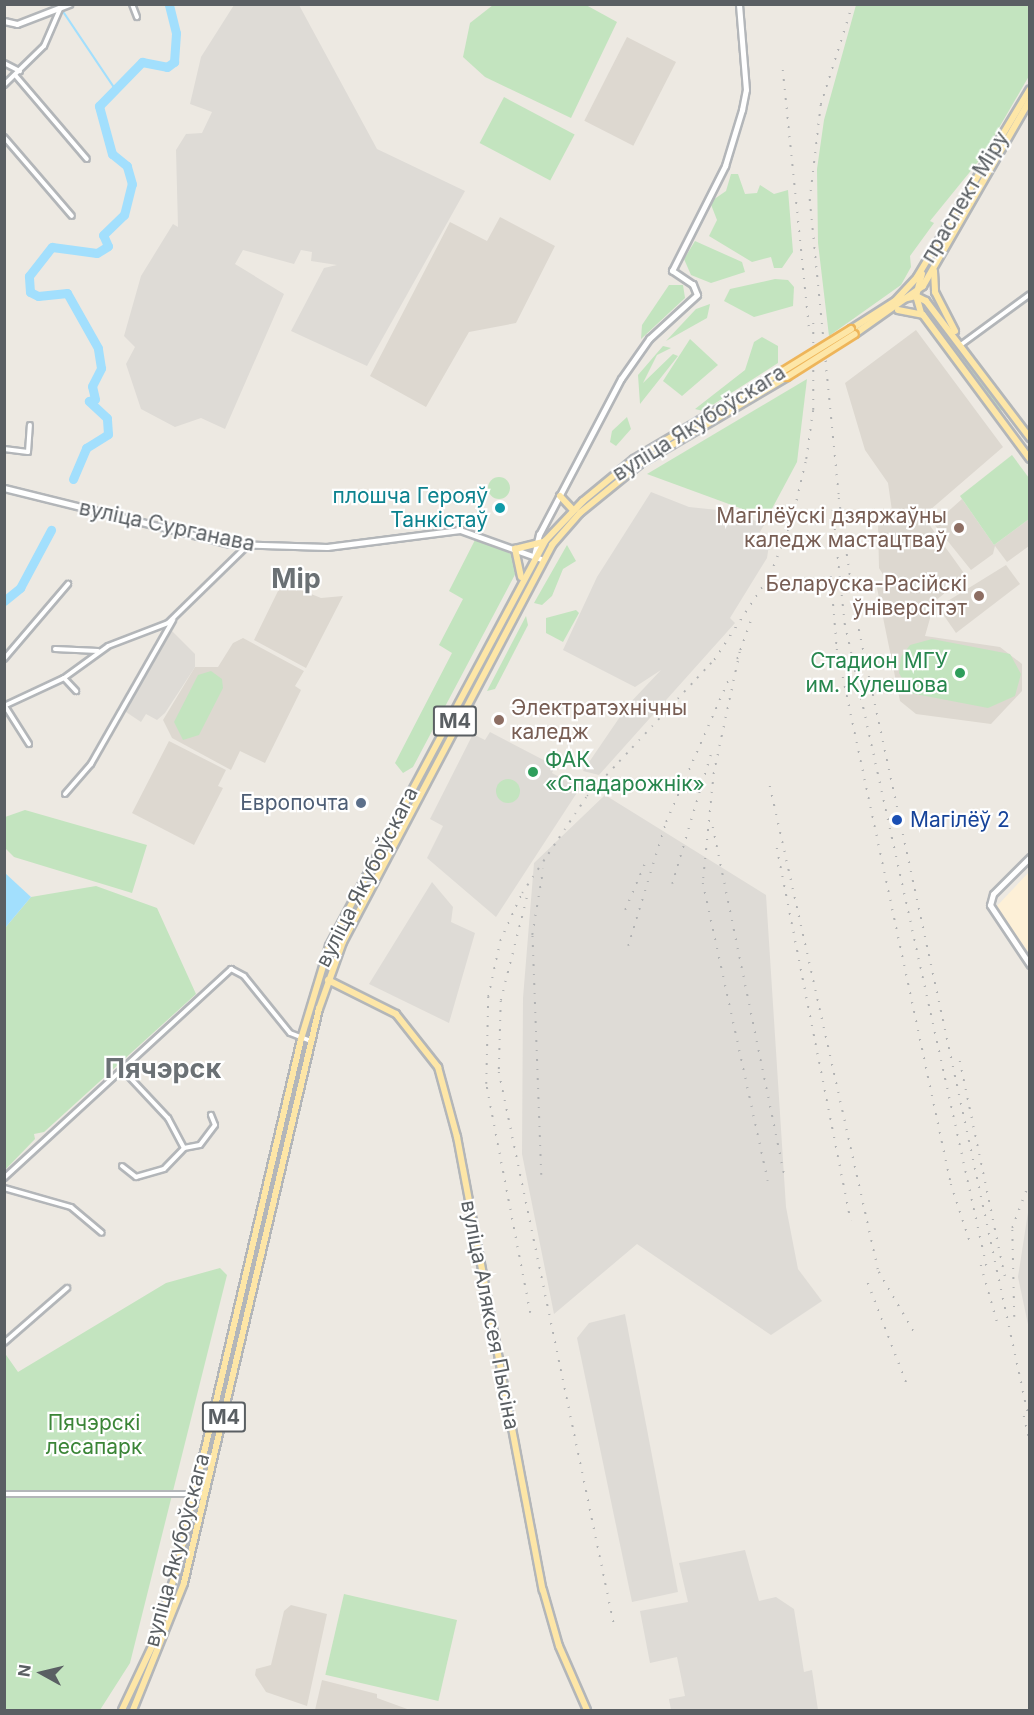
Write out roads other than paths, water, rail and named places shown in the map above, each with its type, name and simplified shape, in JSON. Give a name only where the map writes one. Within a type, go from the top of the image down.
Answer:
[{"type":"main road","points":[[4,21],[17,24],[69,4]]},
{"type":"main road","name":"праспект Міру","points":[[893,306],[926,262],[1029,89]]},
{"type":"main road","name":"праспект Міру","points":[[893,306],[916,296],[935,267],[1029,100]]},
{"type":"main road","points":[[926,262],[916,296],[923,315],[1029,459]]},
{"type":"main road","points":[[935,267],[935,292],[961,343]]},
{"type":"main road","points":[[916,296],[931,306],[961,343],[1029,438]]},
{"type":"main road","points":[[923,315],[921,305],[931,306]]},
{"type":"main road","points":[[893,306],[911,309],[923,315]]},
{"type":"main road","name":"вуліца Якубоўскага","points":[[133,1710],[174,1617],[206,1494],[328,980],[545,541],[576,512],[640,464],[893,306]]},
{"type":"main road","name":"вуліца Сурганава","points":[[4,488],[247,546],[327,547],[460,530],[538,557]]},
{"type":"main road","points":[[560,496],[576,512]]},
{"type":"main road","name":"вуліца Якубоўскага","points":[[122,1710],[164,1612],[195,1492],[301,1039],[318,976],[522,578],[576,512]]},
{"type":"main road","points":[[522,578],[515,549],[536,546],[545,541]]},
{"type":"main road","points":[[1029,857],[993,894],[990,905],[1029,964]]},
{"type":"main road","name":"вуліца Аляксея Пысіна","points":[[318,976],[396,1014],[438,1068],[457,1137],[543,1590],[559,1646],[587,1710]]},
{"type":"street","points":[[132,4],[137,17]]},
{"type":"street","points":[[538,557],[536,546],[560,496],[634,359],[697,295],[693,285],[672,271],[724,166],[742,110],[746,90],[739,4]]},
{"type":"street","points":[[4,85],[44,46],[60,9]]},
{"type":"street","points":[[4,63],[20,71]]},
{"type":"street","points":[[15,76],[87,159]]},
{"type":"street","points":[[4,138],[72,216]]},
{"type":"street","points":[[961,343],[1029,294]]},
{"type":"street","points":[[4,449],[28,452],[30,425]]},
{"type":"street","points":[[65,794],[91,764],[175,617],[247,546]]},
{"type":"street","points":[[4,659],[68,584]]},
{"type":"street","points":[[29,744],[5,706],[64,678],[98,651],[175,617]]},
{"type":"street","points":[[55,649],[98,651]]},
{"type":"street","points":[[64,678],[76,690]]},
{"type":"street","points":[[4,1178],[231,969],[244,976],[301,1039],[312,1041]]},
{"type":"street","points":[[121,1068],[168,1118],[184,1148]]},
{"type":"street","points":[[122,1166],[136,1177],[164,1169],[184,1148],[200,1145],[215,1125],[211,1115]]},
{"type":"street","points":[[4,1188],[71,1207],[102,1233]]},
{"type":"street","points":[[4,1343],[67,1288]]},
{"type":"street","points":[[4,1494],[195,1492],[206,1494]]},
{"type":"water","points":[[5,873],[31,897],[5,928]]},
{"type":"waterway","points":[[73,479],[86,448],[108,434],[107,418],[89,401],[95,399],[92,386],[101,368],[98,348],[67,293],[38,296],[30,292],[29,276],[52,247],[97,253],[108,246],[103,235],[124,215],[132,184],[127,166],[112,154],[99,106],[142,62],[167,67],[174,62],[176,33],[169,4]]},
{"type":"waterway","points":[[63,11],[114,87]]},
{"type":"waterway","points":[[4,601],[20,588],[51,530]]},
{"type":"railway","points":[[853,4],[821,105],[810,200],[839,498],[855,611],[1030,1423]]},
{"type":"railway","points":[[783,70],[809,327]]},
{"type":"railway","points":[[530,1313],[486,1084],[488,997],[500,941],[522,893],[587,796],[714,660],[770,575],[792,519],[806,459],[813,410],[813,316]]},
{"type":"railway","points":[[833,510],[845,624],[988,1272]]},
{"type":"railway","points":[[831,576],[837,649],[951,1184],[971,1245]]},
{"type":"railway","points":[[737,659],[752,617]]},
{"type":"railway","points":[[740,652],[714,773],[703,883],[768,1181]]},
{"type":"railway","points":[[628,946],[666,822],[728,681]]},
{"type":"railway","points":[[672,884],[711,753]]},
{"type":"railway","points":[[770,786],[879,1272],[914,1332]]},
{"type":"railway","points":[[713,827],[785,1178]]},
{"type":"railway","points":[[777,848],[851,1221]]},
{"type":"railway","points":[[625,910],[645,863]]},
{"type":"railway","points":[[541,1175],[532,935],[543,869]]},
{"type":"railway","points":[[527,898],[501,1001],[499,1072],[615,1629]]},
{"type":"railway","points":[[960,1061],[1006,1281]]},
{"type":"railway","points":[[1014,1317],[1012,1228],[1030,1180]]},
{"type":"railway","points":[[981,1265],[997,1322]]},
{"type":"railway","points":[[868,1283],[908,1387]]},
{"type":"railway","points":[[1024,1416],[1030,1442]]},
{"type":"place","name":"плошча Герояў Танкістаў","points":[[500,508]]},
{"type":"place","name":"Магілёўскі дзяржаўны каледж мастацтваў","points":[[959,528]]},
{"type":"place","name":"Беларуска-Расійскі ўніверсітэт","points":[[979,596]]},
{"type":"place","name":"Стадион МГУ им. Кулешова","points":[[960,673]]},
{"type":"place","name":"Электратэхнічны каледж","points":[[499,720]]},
{"type":"place","name":"ФАК «Спадарожнік»","points":[[533,772]]},
{"type":"place","name":"Европочта","points":[[361,803]]},
{"type":"place","name":"Магілёў 2","points":[[897,820]]},
{"type":"district","name":"Мір","points":[[296,579]]},
{"type":"district","name":"Пячэрск","points":[[163,1069]]},
{"type":"park label","name":"Пячэрскі лесапарк","points":[[94,1435]]}]
